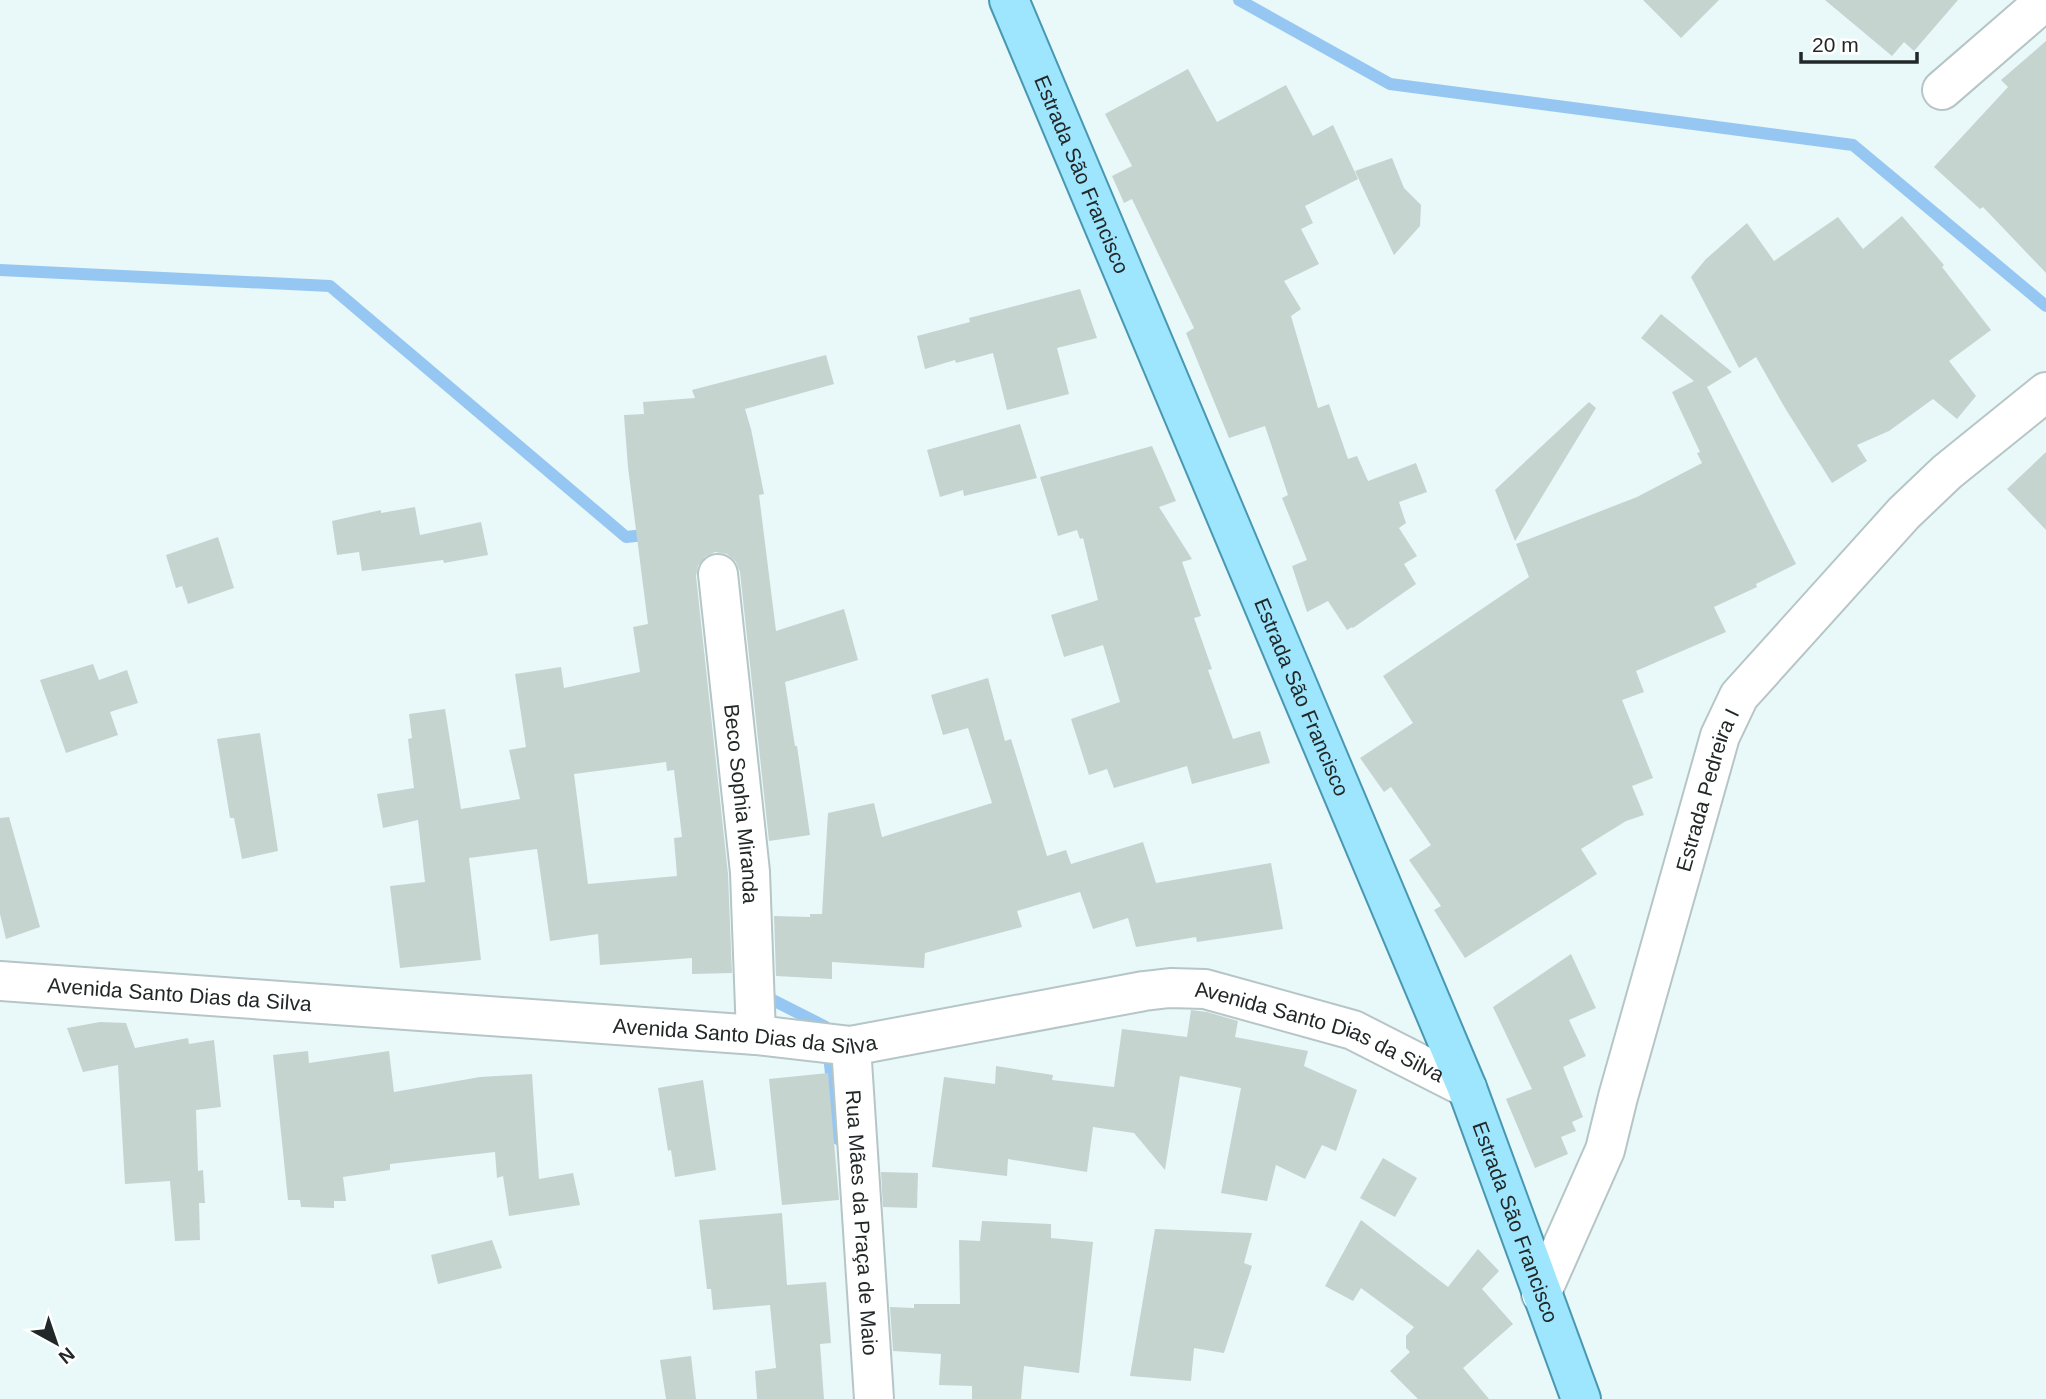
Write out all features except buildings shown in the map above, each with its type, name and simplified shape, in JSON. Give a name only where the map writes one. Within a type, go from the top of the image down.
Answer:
[{"type":"main road","name":"Estrada São Francisco","points":[[1009,0],[1467,1088],[1581,1399]]},
{"type":"street","points":[[1942,90],[2046,0]]},
{"type":"street","name":"Estrada Pedreira I","points":[[1541,1294],[1605,1150],[1621,1084],[1720,736],[1740,696],[1904,513],[1947,472],[2046,392]]},
{"type":"street","name":"Beco Sophia Miranda","points":[[718,574],[750,872],[756,1035]]},
{"type":"street","name":"Avenida Santo Dias da Silva","points":[[0,981],[756,1035],[851,1046],[1144,992],[1170,988],[1205,989],[1353,1030],[1467,1088]]},
{"type":"street","name":"Rua Mães da Praça de Maio","points":[[851,1046],[874,1399]]},
{"type":"waterway","points":[[1239,0],[1390,84],[1853,145],[2046,306]]},
{"type":"waterway","points":[[0,270],[330,286],[626,537],[653,534]]},
{"type":"waterway","points":[[761,994],[826,1027],[838,1139]]}]
